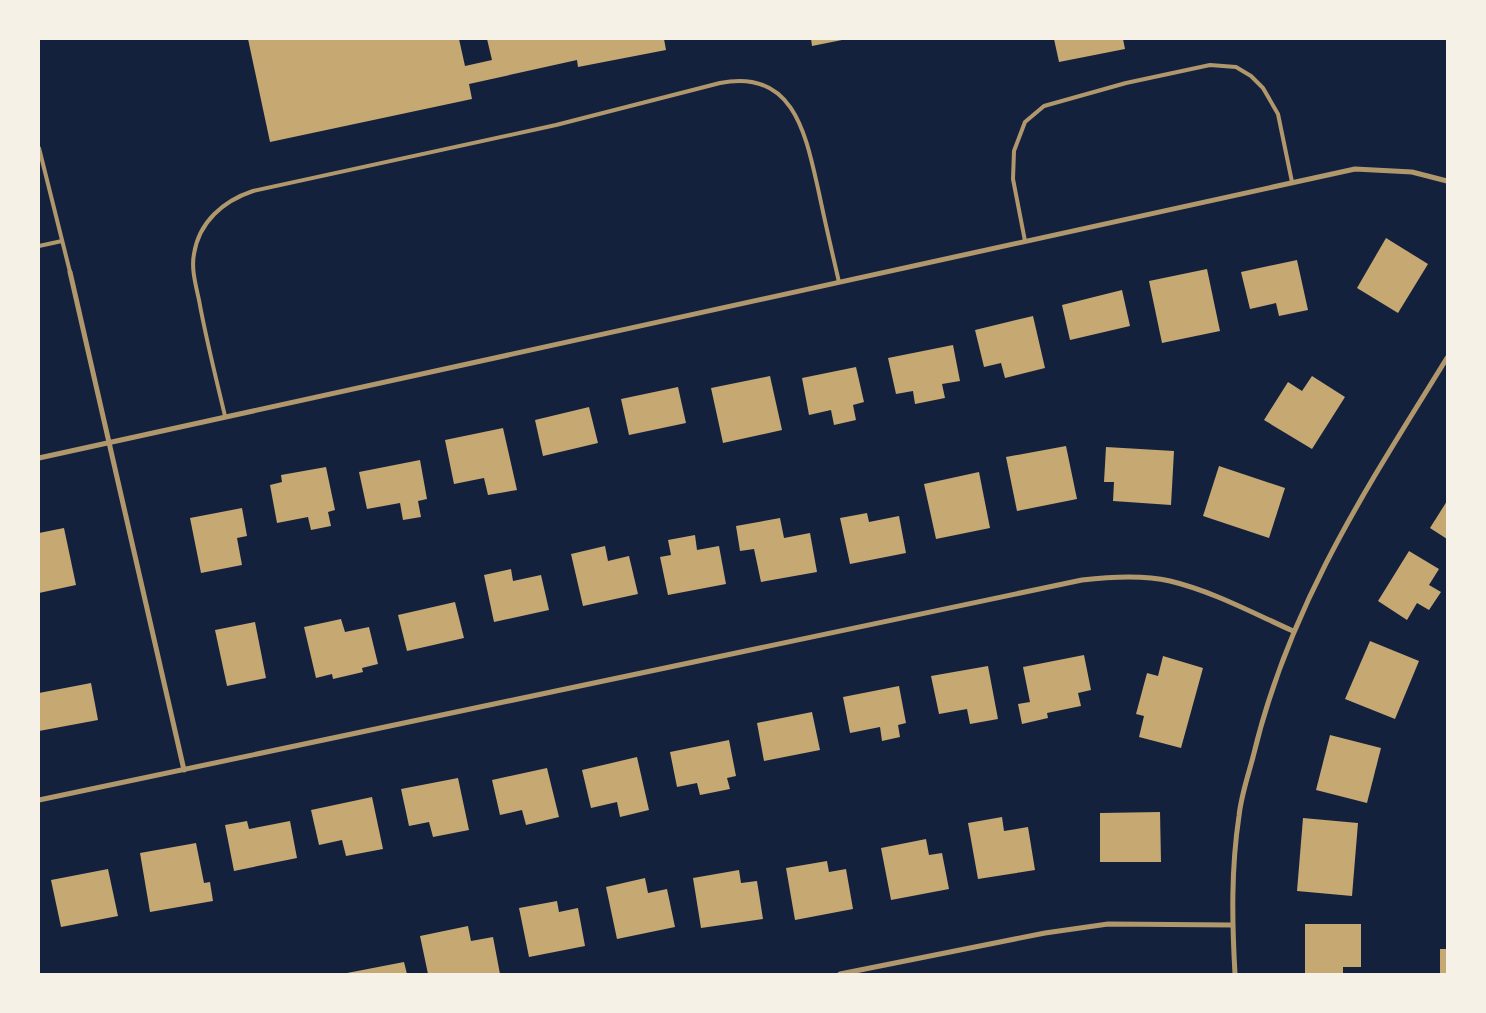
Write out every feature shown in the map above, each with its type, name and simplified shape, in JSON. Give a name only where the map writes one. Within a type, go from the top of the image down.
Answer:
[{"type":"street","points":[[39,458],[1355,168],[1412,172],[1447,181]]},
{"type":"street","points":[[70,272],[184,770]]},
{"type":"street","points":[[1235,974],[1232,925],[1234,862],[1239,814],[1261,721],[1293,631],[1325,562],[1358,501],[1447,358]]},
{"type":"street","points":[[39,800],[921,612],[1091,579],[1108,577],[1168,580],[1212,595],[1293,631]]},
{"type":"street","points":[[840,974],[1045,933],[1108,924],[1232,925]]},
{"type":"lane","points":[[1025,241],[1013,179],[1014,150],[1025,122],[1044,106],[1135,81],[1210,65],[1236,67],[1251,76],[1263,88],[1278,114],[1292,182]]},
{"type":"lane","points":[[225,416],[194,278],[193,256],[198,238],[208,221],[221,206],[234,197],[253,191],[556,124],[720,83],[739,79],[759,82],[776,93],[796,113],[808,144],[838,282]]},
{"type":"lane","points":[[39,148],[70,272]]},
{"type":"lane","points":[[39,246],[62,241]]},
{"type":"building","points":[[248,39],[459,39],[465,66],[492,60],[487,39],[664,39],[666,50],[578,67],[577,60],[469,84],[472,99],[270,142]]},
{"type":"building","points":[[811,39],[842,39],[842,40],[812,46]]},
{"type":"building","points":[[1054,39],[1123,39],[1125,49],[1059,62]]},
{"type":"building","points":[[1386,238],[1428,264],[1398,313],[1357,288]]},
{"type":"building","points":[[1297,260],[1308,310],[1279,316],[1276,303],[1250,309],[1241,272]]},
{"type":"building","points":[[1207,269],[1220,331],[1162,343],[1149,281]]},
{"type":"building","points":[[1122,290],[1130,326],[1070,340],[1062,305]]},
{"type":"building","points":[[1033,316],[1045,368],[1005,378],[1001,363],[984,367],[975,330]]},
{"type":"building","points":[[953,345],[960,381],[942,384],[945,398],[915,404],[913,391],[896,394],[888,358]]},
{"type":"building","points":[[856,367],[864,402],[853,405],[856,420],[834,425],[831,410],[809,415],[802,378]]},
{"type":"building","points":[[770,376],[782,430],[723,443],[711,388]]},
{"type":"building","points":[[1312,376],[1345,397],[1312,449],[1264,420],[1288,382],[1302,391]]},
{"type":"building","points":[[678,387],[686,423],[629,435],[621,399]]},
{"type":"building","points":[[589,407],[598,443],[543,456],[535,420]]},
{"type":"building","points":[[503,428],[517,490],[488,495],[484,478],[454,484],[445,440]]},
{"type":"building","points":[[1066,446],[1077,499],[1017,511],[1006,457]]},
{"type":"building","points":[[1106,447],[1174,451],[1171,505],[1113,501],[1114,482],[1104,482]]},
{"type":"building","points":[[420,460],[427,499],[418,501],[421,517],[403,520],[400,503],[367,509],[359,472]]},
{"type":"building","points":[[1219,466],[1285,488],[1269,538],[1203,516]]},
{"type":"building","points":[[326,467],[335,510],[328,512],[331,526],[311,530],[308,517],[277,523],[270,485],[282,482],[281,475]]},
{"type":"building","points":[[979,472],[990,528],[936,539],[924,484]]},
{"type":"building","points":[[1447,501],[1447,539],[1430,528]]},
{"type":"building","points":[[242,508],[247,536],[237,538],[242,565],[201,573],[190,518]]},
{"type":"building","points":[[867,513],[869,522],[899,516],[906,553],[850,564],[840,518]]},
{"type":"building","points":[[780,518],[784,538],[810,533],[817,572],[761,582],[754,549],[740,551],[736,526]]},
{"type":"building","points":[[64,528],[76,585],[39,593],[39,533]]},
{"type":"building","points":[[695,535],[697,550],[719,546],[726,584],[668,595],[660,557],[671,555],[668,540]]},
{"type":"building","points":[[605,546],[608,561],[629,556],[638,594],[583,606],[571,554]]},
{"type":"building","points":[[1409,551],[1439,569],[1429,585],[1441,592],[1429,610],[1417,603],[1407,620],[1378,601]]},
{"type":"building","points":[[511,569],[513,581],[541,575],[549,610],[494,622],[484,575]]},
{"type":"building","points":[[455,602],[464,638],[407,651],[398,615]]},
{"type":"building","points":[[341,619],[345,632],[369,627],[378,664],[362,668],[363,672],[333,679],[332,674],[316,678],[304,627]]},
{"type":"building","points":[[255,622],[266,678],[227,686],[215,630]]},
{"type":"building","points":[[1370,641],[1419,661],[1395,719],[1345,699]]},
{"type":"building","points":[[1084,655],[1091,690],[1078,693],[1081,706],[1047,713],[1048,718],[1022,724],[1018,704],[1030,702],[1023,667]]},
{"type":"building","points":[[1163,656],[1203,668],[1181,748],[1139,737],[1144,716],[1136,714],[1147,673],[1158,676]]},
{"type":"building","points":[[988,666],[998,719],[970,724],[967,709],[939,714],[931,676]]},
{"type":"building","points":[[91,683],[98,720],[39,731],[39,693]]},
{"type":"building","points":[[899,686],[906,723],[898,725],[900,737],[882,741],[880,727],[850,733],[843,697]]},
{"type":"building","points":[[812,712],[820,750],[764,761],[757,723]]},
{"type":"building","points":[[1330,735],[1381,748],[1367,803],[1316,790]]},
{"type":"building","points":[[729,740],[736,776],[727,778],[730,789],[700,795],[697,783],[677,787],[670,752]]},
{"type":"building","points":[[637,757],[649,810],[620,817],[617,802],[591,808],[582,770]]},
{"type":"building","points":[[547,768],[559,817],[526,825],[522,810],[500,815],[492,780]]},
{"type":"building","points":[[458,778],[469,830],[433,837],[429,822],[409,826],[401,789]]},
{"type":"building","points":[[372,797],[383,849],[346,856],[342,840],[319,845],[311,810]]},
{"type":"building","points":[[1160,812],[1161,862],[1100,862],[1100,813]]},
{"type":"building","points":[[1002,817],[1004,831],[1028,827],[1035,870],[978,879],[968,823]]},
{"type":"building","points":[[1303,818],[1358,823],[1352,896],[1297,891]]},
{"type":"building","points":[[247,821],[249,829],[290,821],[297,858],[234,871],[225,825]]},
{"type":"building","points":[[926,839],[929,855],[942,853],[949,889],[891,900],[881,848]]},
{"type":"building","points":[[196,843],[204,883],[210,882],[213,901],[150,912],[140,853]]},
{"type":"building","points":[[827,861],[829,872],[846,869],[853,909],[795,920],[786,868]]},
{"type":"building","points":[[108,869],[118,916],[61,927],[51,880]]},
{"type":"building","points":[[739,870],[741,883],[757,881],[763,919],[701,928],[693,878]]},
{"type":"building","points":[[645,878],[648,893],[667,889],[675,927],[617,939],[606,887]]},
{"type":"building","points":[[557,901],[559,912],[578,908],[585,946],[529,957],[519,908]]},
{"type":"building","points":[[1305,924],[1361,924],[1361,967],[1343,967],[1343,974],[1305,974]]},
{"type":"building","points":[[468,926],[471,941],[493,937],[500,974],[428,974],[420,936]]},
{"type":"building","points":[[1440,949],[1447,949],[1447,974],[1440,974]]},
{"type":"building","points":[[404,962],[407,974],[347,974],[347,973]]}]
